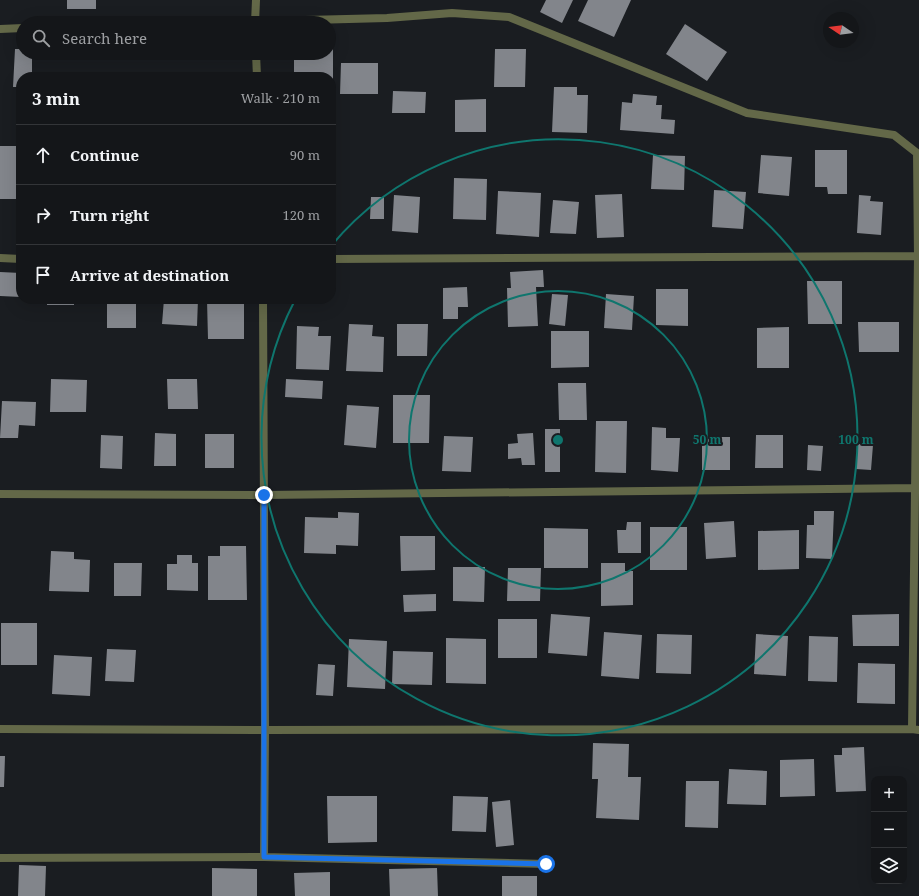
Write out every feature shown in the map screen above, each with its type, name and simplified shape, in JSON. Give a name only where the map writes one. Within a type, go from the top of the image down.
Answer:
[{"type":"street","points":[[255,16],[256,0]]},
{"type":"street","points":[[0,729],[915,730],[918,256],[917,153],[894,135],[747,113],[510,17],[452,13],[387,18],[336,20]]},
{"type":"street","points":[[0,29],[16,28]]},
{"type":"street","points":[[256,60],[257,72]]},
{"type":"street","points":[[336,259],[918,256]]},
{"type":"street","points":[[0,258],[16,258]]},
{"type":"street","points":[[263,304],[265,730],[264,857]]},
{"type":"street","points":[[0,494],[264,495],[917,488]]},
{"type":"street","points":[[0,858],[264,857],[546,864]]},
{"type":"building","points":[[67,0],[96,0],[96,9],[67,9]]},
{"type":"building","points":[[546,0],[573,0],[562,23],[540,12]]},
{"type":"building","points":[[588,0],[631,0],[614,37],[578,21]]},
{"type":"building","points":[[685,24],[727,52],[707,81],[666,54]]},
{"type":"building","points":[[16,49],[16,60],[32,60],[32,72],[16,72],[16,87],[13,87]]},
{"type":"building","points":[[495,49],[526,49],[525,87],[494,87]]},
{"type":"building","points":[[294,60],[333,60],[333,72],[294,72]]},
{"type":"building","points":[[341,63],[378,63],[378,94],[340,94]]},
{"type":"building","points":[[554,87],[577,87],[577,95],[588,95],[587,133],[552,132]]},
{"type":"building","points":[[393,91],[426,92],[425,113],[392,113]]},
{"type":"building","points":[[633,94],[657,96],[656,105],[662,105],[661,119],[675,120],[674,134],[620,130],[622,102],[632,103]]},
{"type":"building","points":[[486,99],[486,132],[455,132],[455,100]]},
{"type":"building","points":[[0,146],[16,146],[16,199],[0,199]]},
{"type":"building","points":[[815,150],[847,150],[847,194],[828,194],[827,187],[815,187]]},
{"type":"building","points":[[653,155],[685,156],[684,190],[651,189]]},
{"type":"building","points":[[761,155],[792,157],[789,196],[758,193]]},
{"type":"building","points":[[454,178],[487,179],[486,220],[453,219]]},
{"type":"building","points":[[714,190],[746,192],[743,229],[712,227]]},
{"type":"building","points":[[498,191],[541,193],[539,237],[496,234]]},
{"type":"building","points":[[622,194],[624,237],[597,238],[595,195]]},
{"type":"building","points":[[394,195],[420,197],[418,233],[392,231]]},
{"type":"building","points":[[859,195],[871,196],[870,201],[883,202],[881,235],[857,233]]},
{"type":"building","points":[[371,197],[384,197],[384,219],[370,219]]},
{"type":"building","points":[[553,200],[579,202],[576,234],[550,233]]},
{"type":"building","points":[[543,270],[544,287],[536,287],[538,326],[508,327],[507,288],[511,288],[510,272]]},
{"type":"building","points":[[0,272],[16,273],[16,297],[0,296]]},
{"type":"building","points":[[807,281],[842,281],[842,324],[808,324]]},
{"type":"building","points":[[467,287],[468,307],[458,307],[458,319],[443,319],[443,288]]},
{"type":"building","points":[[656,289],[688,289],[688,326],[656,325]]},
{"type":"building","points":[[552,294],[568,295],[565,326],[549,324]]},
{"type":"building","points":[[606,294],[634,296],[632,330],[604,328]]},
{"type":"building","points":[[47,304],[74,304],[74,305]]},
{"type":"building","points":[[107,304],[136,304],[136,328],[107,328]]},
{"type":"building","points":[[164,304],[198,304],[197,326],[162,324]]},
{"type":"building","points":[[207,304],[244,304],[244,339],[208,339]]},
{"type":"building","points":[[858,322],[899,322],[899,352],[859,352]]},
{"type":"building","points":[[349,324],[373,325],[372,336],[384,337],[383,372],[346,371]]},
{"type":"building","points":[[397,324],[428,324],[427,356],[397,356]]},
{"type":"building","points":[[297,326],[319,327],[318,336],[331,336],[329,370],[296,369]]},
{"type":"building","points":[[789,327],[789,368],[757,368],[757,328]]},
{"type":"building","points":[[551,331],[589,331],[589,367],[551,368]]},
{"type":"building","points":[[51,379],[87,380],[86,412],[50,412]]},
{"type":"building","points":[[167,379],[197,379],[198,409],[168,409]]},
{"type":"building","points":[[286,379],[323,381],[322,399],[285,397]]},
{"type":"building","points":[[558,383],[586,383],[587,420],[559,420]]},
{"type":"building","points":[[393,395],[430,395],[429,443],[393,443]]},
{"type":"building","points":[[2,401],[36,402],[35,426],[19,425],[18,438],[0,438]]},
{"type":"building","points":[[347,405],[379,407],[376,448],[344,445]]},
{"type":"building","points":[[596,421],[627,421],[626,473],[595,472]]},
{"type":"building","points":[[652,427],[666,428],[666,438],[680,438],[678,472],[651,470]]},
{"type":"building","points":[[545,429],[560,429],[560,472],[545,472]]},
{"type":"building","points":[[155,433],[176,434],[176,466],[154,466]]},
{"type":"building","points":[[533,433],[535,465],[522,465],[521,458],[508,459],[508,444],[518,443],[517,434]]},
{"type":"building","points":[[205,434],[234,434],[234,468],[205,468]]},
{"type":"building","points":[[101,435],[123,436],[122,469],[100,468]]},
{"type":"building","points":[[756,435],[783,435],[783,468],[755,468]]},
{"type":"building","points":[[444,436],[473,437],[471,472],[442,471]]},
{"type":"building","points":[[702,437],[730,437],[730,470],[702,470]]},
{"type":"building","points":[[858,444],[873,445],[871,470],[856,469]]},
{"type":"building","points":[[808,445],[823,446],[821,471],[807,470]]},
{"type":"building","points":[[814,511],[834,511],[832,559],[806,558],[807,525],[814,525]]},
{"type":"building","points":[[338,512],[359,513],[358,546],[336,545],[336,554],[304,553],[305,517],[338,518]]},
{"type":"building","points":[[734,521],[736,557],[706,559],[704,523]]},
{"type":"building","points":[[627,522],[641,522],[641,553],[618,553],[617,530],[626,530]]},
{"type":"building","points":[[650,527],[687,527],[687,570],[650,570]]},
{"type":"building","points":[[544,528],[588,529],[588,568],[544,568]]},
{"type":"building","points":[[799,530],[799,569],[758,570],[758,531]]},
{"type":"building","points":[[400,536],[435,536],[435,570],[401,571]]},
{"type":"building","points":[[220,546],[246,546],[247,600],[208,600],[208,556],[220,556]]},
{"type":"building","points":[[51,551],[74,552],[74,559],[90,560],[89,592],[49,591]]},
{"type":"building","points":[[177,555],[192,555],[192,563],[198,563],[198,591],[167,590],[167,564],[177,564]]},
{"type":"building","points":[[114,563],[142,563],[141,596],[114,596]]},
{"type":"building","points":[[601,563],[625,563],[625,571],[633,571],[633,605],[601,606]]},
{"type":"building","points":[[453,567],[485,567],[484,602],[453,601]]},
{"type":"building","points":[[508,568],[541,568],[540,601],[507,601]]},
{"type":"building","points":[[436,594],[436,611],[404,612],[403,595]]},
{"type":"building","points":[[551,614],[590,617],[587,656],[548,653]]},
{"type":"building","points":[[899,614],[899,646],[853,646],[852,615]]},
{"type":"building","points":[[498,619],[537,619],[537,658],[498,658]]},
{"type":"building","points":[[1,623],[37,623],[37,665],[1,665]]},
{"type":"building","points":[[604,632],[642,635],[639,679],[601,676]]},
{"type":"building","points":[[657,634],[692,635],[691,674],[656,673]]},
{"type":"building","points":[[756,634],[788,636],[786,676],[754,674]]},
{"type":"building","points":[[809,636],[838,637],[837,682],[808,681]]},
{"type":"building","points":[[446,638],[486,639],[486,684],[446,683]]},
{"type":"building","points":[[349,639],[387,641],[385,689],[347,687]]},
{"type":"building","points":[[107,649],[136,650],[134,682],[105,681]]},
{"type":"building","points":[[393,651],[433,652],[432,685],[392,684]]},
{"type":"building","points":[[54,655],[92,657],[90,696],[52,694]]},
{"type":"building","points":[[858,663],[895,664],[895,704],[857,703]]},
{"type":"building","points":[[318,664],[335,665],[333,696],[316,695]]},
{"type":"building","points":[[593,743],[629,744],[628,777],[641,777],[639,820],[596,818],[598,779],[592,779]]},
{"type":"building","points":[[864,747],[866,791],[836,792],[834,755],[842,755],[842,748]]},
{"type":"building","points":[[0,756],[5,756],[4,787],[0,787]]},
{"type":"building","points":[[814,759],[815,796],[780,797],[780,760]]},
{"type":"building","points":[[729,769],[767,771],[766,805],[727,804]]},
{"type":"building","points":[[686,781],[719,781],[718,828],[685,827]]},
{"type":"building","points":[[327,796],[377,796],[377,842],[328,843]]},
{"type":"building","points":[[453,796],[488,797],[486,832],[452,831]]},
{"type":"building","points":[[510,800],[514,845],[496,847],[492,802]]},
{"type":"building","points":[[19,865],[46,866],[45,896],[18,896]]},
{"type":"building","points":[[212,868],[257,869],[257,896],[212,896]]},
{"type":"building","points":[[437,868],[438,896],[390,896],[389,869]]},
{"type":"building","points":[[330,872],[330,896],[295,896],[294,873]]},
{"type":"building","points":[[502,876],[537,876],[537,896],[502,896]]},
{"type":"route","points":[[264,495],[264,857],[546,864]]}]
